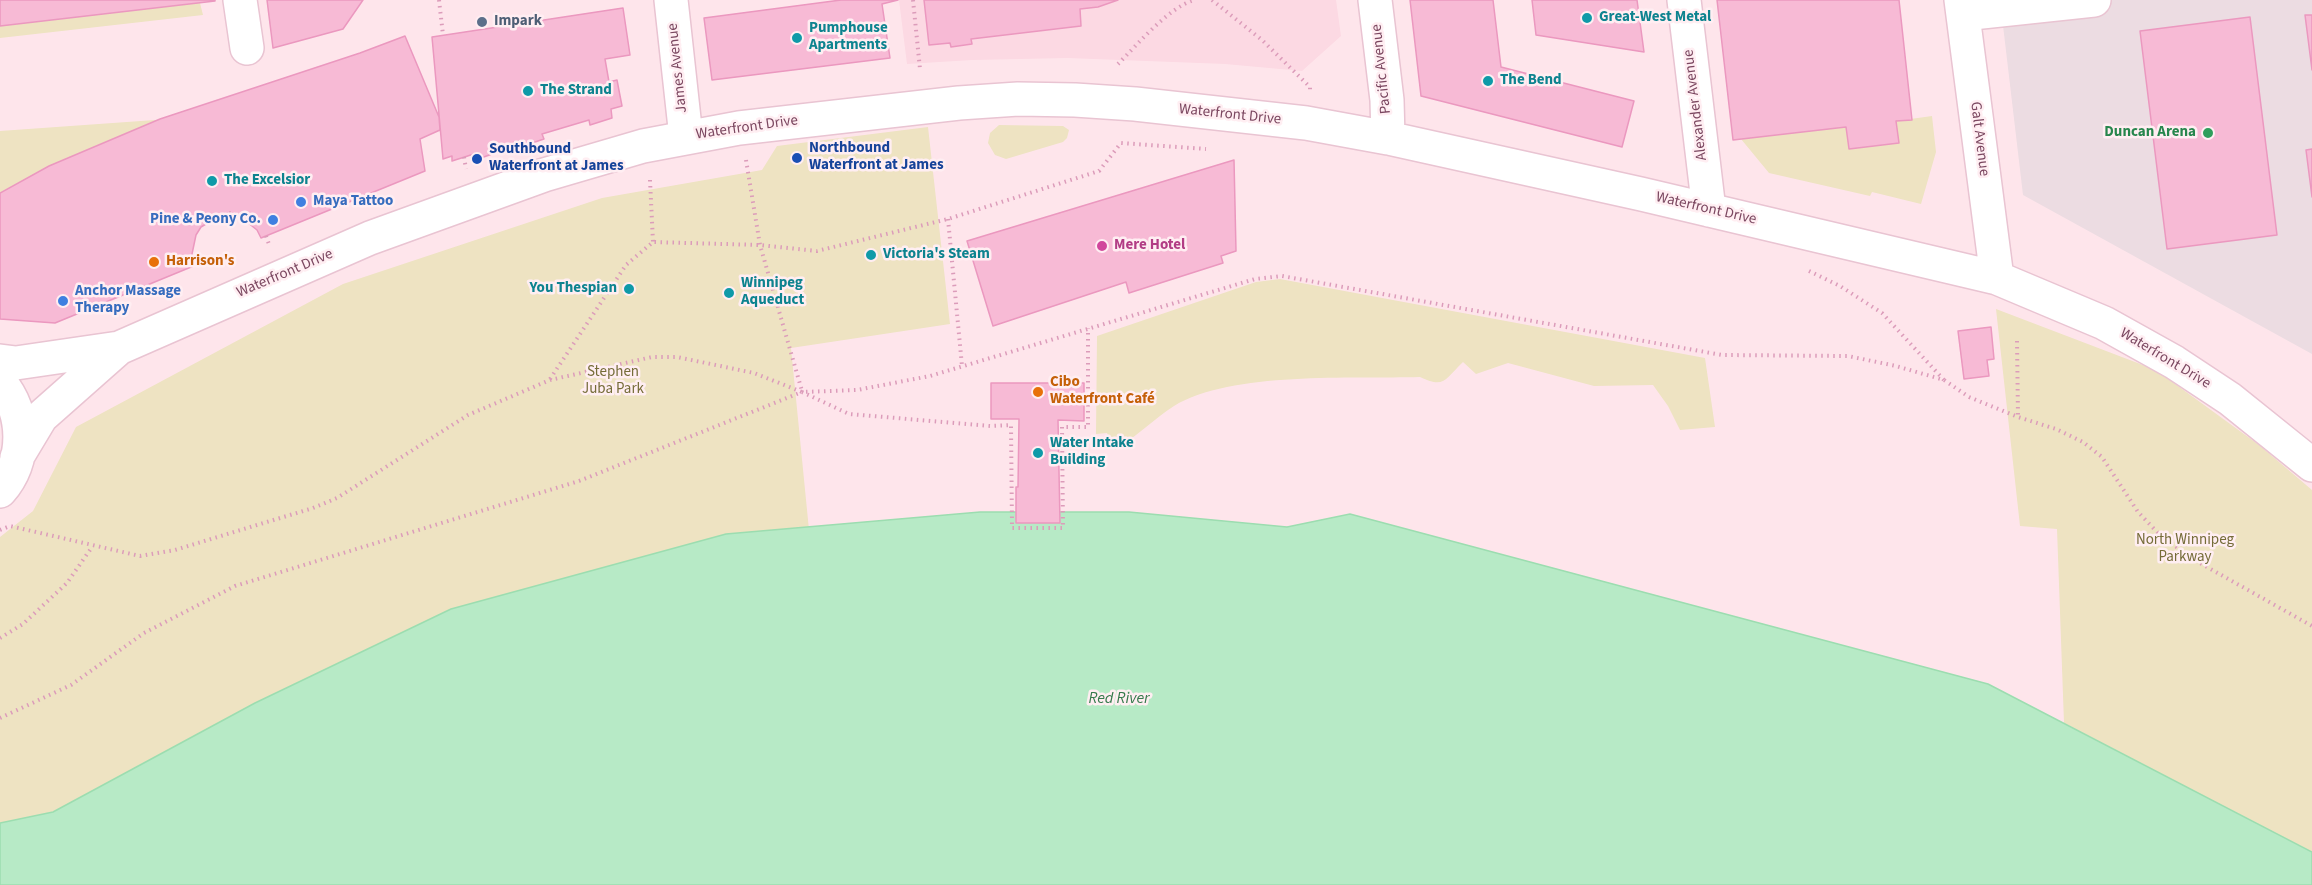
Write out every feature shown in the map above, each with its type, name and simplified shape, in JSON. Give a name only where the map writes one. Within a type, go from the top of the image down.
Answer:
[{"type":"street","points":[[240,0],[247,48]]},
{"type":"street","name":"James Avenue","points":[[671,0],[686,137]]},
{"type":"street","name":"Pacific Avenue","points":[[1375,0],[1387,100],[1388,138]]},
{"type":"street","name":"Alexander Avenue","points":[[1684,0],[1709,210]]},
{"type":"street","points":[[1962,7],[2094,0]]},
{"type":"street","name":"Galt Avenue","points":[[1962,7],[1996,278]]},
{"type":"street","name":"Waterfront Drive","points":[[0,361],[16,363],[119,348],[370,238],[544,175],[643,146],[739,128],[959,103],[1018,99],[1135,104],[1306,123],[1388,138],[1709,210],[1996,278],[2104,323],[2174,362],[2230,399],[2312,465]]},
{"type":"street","name":"Waterfront Drive","points":[[17,457],[42,417],[119,348]]},
{"type":"street","name":"Waterfront Drive","points":[[0,382],[15,406],[20,443],[14,467],[0,491]]},
{"type":"path","points":[[439,0],[443,35]]},
{"type":"path","points":[[913,0],[920,69]]},
{"type":"path","points":[[1118,64],[1166,17],[1186,2],[1194,0]]},
{"type":"path","points":[[1212,0],[1262,40],[1310,87]]},
{"type":"path","points":[[550,380],[626,265],[653,242],[760,245],[817,251],[948,219],[1099,171],[1121,143],[1212,149]]},
{"type":"path","points":[[746,157],[760,245],[802,392]]},
{"type":"path","points":[[650,176],[653,242]]},
{"type":"path","points":[[230,213],[246,216],[254,222]]},
{"type":"path","points":[[948,219],[963,366]]},
{"type":"path","points":[[1799,268],[1820,275],[1882,313],[1944,380],[1969,397],[2018,417],[2056,429],[2083,442],[2102,458],[2138,512],[2158,533],[2191,558],[2312,626]]},
{"type":"path","points":[[0,718],[71,685],[144,633],[235,586],[579,481],[802,392],[857,390],[891,385],[963,366],[1255,279],[1282,276],[1722,355],[1848,356],[1896,366],[1944,380]]},
{"type":"path","points":[[0,530],[9,526],[92,547],[140,556],[175,550],[313,508],[337,498],[468,414],[550,380],[652,357],[677,357],[754,373],[849,414],[990,426],[1011,425],[1012,528],[1064,528],[1062,427],[1088,427],[1088,328]]},
{"type":"path","points":[[2017,341],[2018,417]]},
{"type":"path","points":[[0,639],[23,624],[67,583],[92,547]]},
{"type":"shaded area","points":[[899,0],[1336,0],[1341,36],[1302,71],[1225,64],[1068,58],[907,64]]},
{"type":"shaded area","points":[[2000,0],[2312,0],[2312,354],[2023,195]]},
{"type":"green space","points":[[200,3],[203,15],[0,38],[0,26]]},
{"type":"green space","points":[[1932,116],[1936,152],[1921,204],[1872,192],[1870,196],[1769,173],[1741,139],[1846,127],[1899,143],[1896,121]]},
{"type":"green space","points":[[155,120],[157,124],[49,166],[0,193],[0,131]]},
{"type":"green space","points":[[999,125],[1063,126],[1069,130],[1063,142],[1006,159],[995,155],[988,143],[990,133]]},
{"type":"green space","name":"Stephen Juba Park","points":[[928,127],[950,324],[791,348],[809,530],[0,853],[0,537],[33,511],[76,427],[343,284],[602,198],[762,170],[777,146]]},
{"type":"green space","points":[[1280,279],[1705,358],[1715,427],[1680,430],[1668,406],[1653,385],[1594,386],[1508,363],[1476,374],[1463,362],[1440,382],[1420,377],[1328,378],[1259,382],[1227,387],[1198,395],[1174,406],[1115,450],[1107,433],[1096,434],[1097,336],[1256,282]]},
{"type":"green space","name":"North Winnipeg Parkway","points":[[1996,309],[2156,370],[2259,445],[2312,490],[2312,852],[2064,723],[2057,529],[2020,526]]},
{"type":"water","name":"Red River","points":[[980,512],[1129,512],[1287,527],[1350,514],[1988,684],[2312,852],[2312,885],[0,885],[0,823],[53,812],[255,703],[451,609],[726,534]]},
{"type":"building","points":[[0,0],[215,0],[215,1],[0,26]]},
{"type":"building","points":[[267,0],[363,0],[343,29],[273,48]]},
{"type":"building","name":"Pumphouse Apartments","points":[[841,0],[898,0],[882,4],[890,58],[712,80],[704,18]]},
{"type":"building","points":[[924,0],[1118,0],[1098,7],[1080,9],[1081,26],[971,39],[972,44],[951,47],[950,43],[929,45]]},
{"type":"building","name":"The Bend","points":[[1410,0],[1493,0],[1501,67],[1634,101],[1622,147],[1421,96]]},
{"type":"building","name":"Great-West Metal","points":[[1532,0],[1637,0],[1644,52],[1536,35]]},
{"type":"building","points":[[1717,0],[1899,0],[1912,120],[1896,121],[1899,143],[1849,149],[1846,127],[1733,140]]},
{"type":"building","name":"The Strand","points":[[623,8],[630,55],[605,59],[609,82],[617,80],[622,106],[611,109],[612,118],[590,125],[589,120],[542,134],[544,139],[523,146],[522,140],[494,148],[495,153],[478,159],[477,153],[452,161],[452,156],[443,159],[432,37]]},
{"type":"building","points":[[2305,15],[2312,15],[2312,70]]},
{"type":"building","name":"Duncan Arena","points":[[2250,17],[2277,235],[2167,249],[2140,31]]},
{"type":"building","name":"The Excelsior","points":[[405,36],[439,117],[440,130],[420,139],[425,171],[261,238],[257,230],[242,218],[234,216],[216,218],[201,227],[196,235],[192,254],[196,265],[55,323],[0,319],[0,193],[49,166],[160,119]]},
{"type":"building","points":[[2312,149],[2312,197],[2306,150]]},
{"type":"building","name":"Mere Hotel","points":[[1234,160],[1236,251],[1221,256],[1223,263],[1129,293],[1126,282],[993,326],[967,241]]},
{"type":"building","points":[[1991,327],[1994,359],[1987,360],[1989,376],[1964,379],[1958,331]]},
{"type":"building","name":"Water Intake Building","points":[[991,383],[1084,383],[1084,421],[1058,420],[1060,523],[1016,523],[1019,419],[991,419]]},
{"type":"place","name":"Great-West Metal","points":[[1587,18]]},
{"type":"place","name":"Impark","points":[[482,22]]},
{"type":"place","name":"Pumphouse Apartments","points":[[797,38]]},
{"type":"place","name":"The Bend","points":[[1488,81]]},
{"type":"place","name":"The Strand","points":[[528,91]]},
{"type":"place","name":"Duncan Arena","points":[[2208,133]]},
{"type":"place","name":"Northbound Waterfront at James","points":[[797,158]]},
{"type":"place","name":"Southbound Waterfront at James","points":[[477,159]]},
{"type":"place","name":"The Excelsior","points":[[212,181]]},
{"type":"place","name":"Maya Tattoo","points":[[301,202]]},
{"type":"place","name":"Pine & Peony Co.","points":[[273,220]]},
{"type":"place","name":"Mere Hotel","points":[[1102,246]]},
{"type":"place","name":"Victoria's Steam","points":[[871,255]]},
{"type":"place","name":"Harrison's","points":[[154,262]]},
{"type":"place","name":"You Thespian","points":[[629,289]]},
{"type":"place","name":"Winnipeg Aqueduct","points":[[729,293]]},
{"type":"place","name":"Anchor Massage Therapy","points":[[63,301]]},
{"type":"place","name":"Cibo Waterfront Café","points":[[1038,392]]},
{"type":"place","name":"Water Intake Building","points":[[1038,453]]}]
